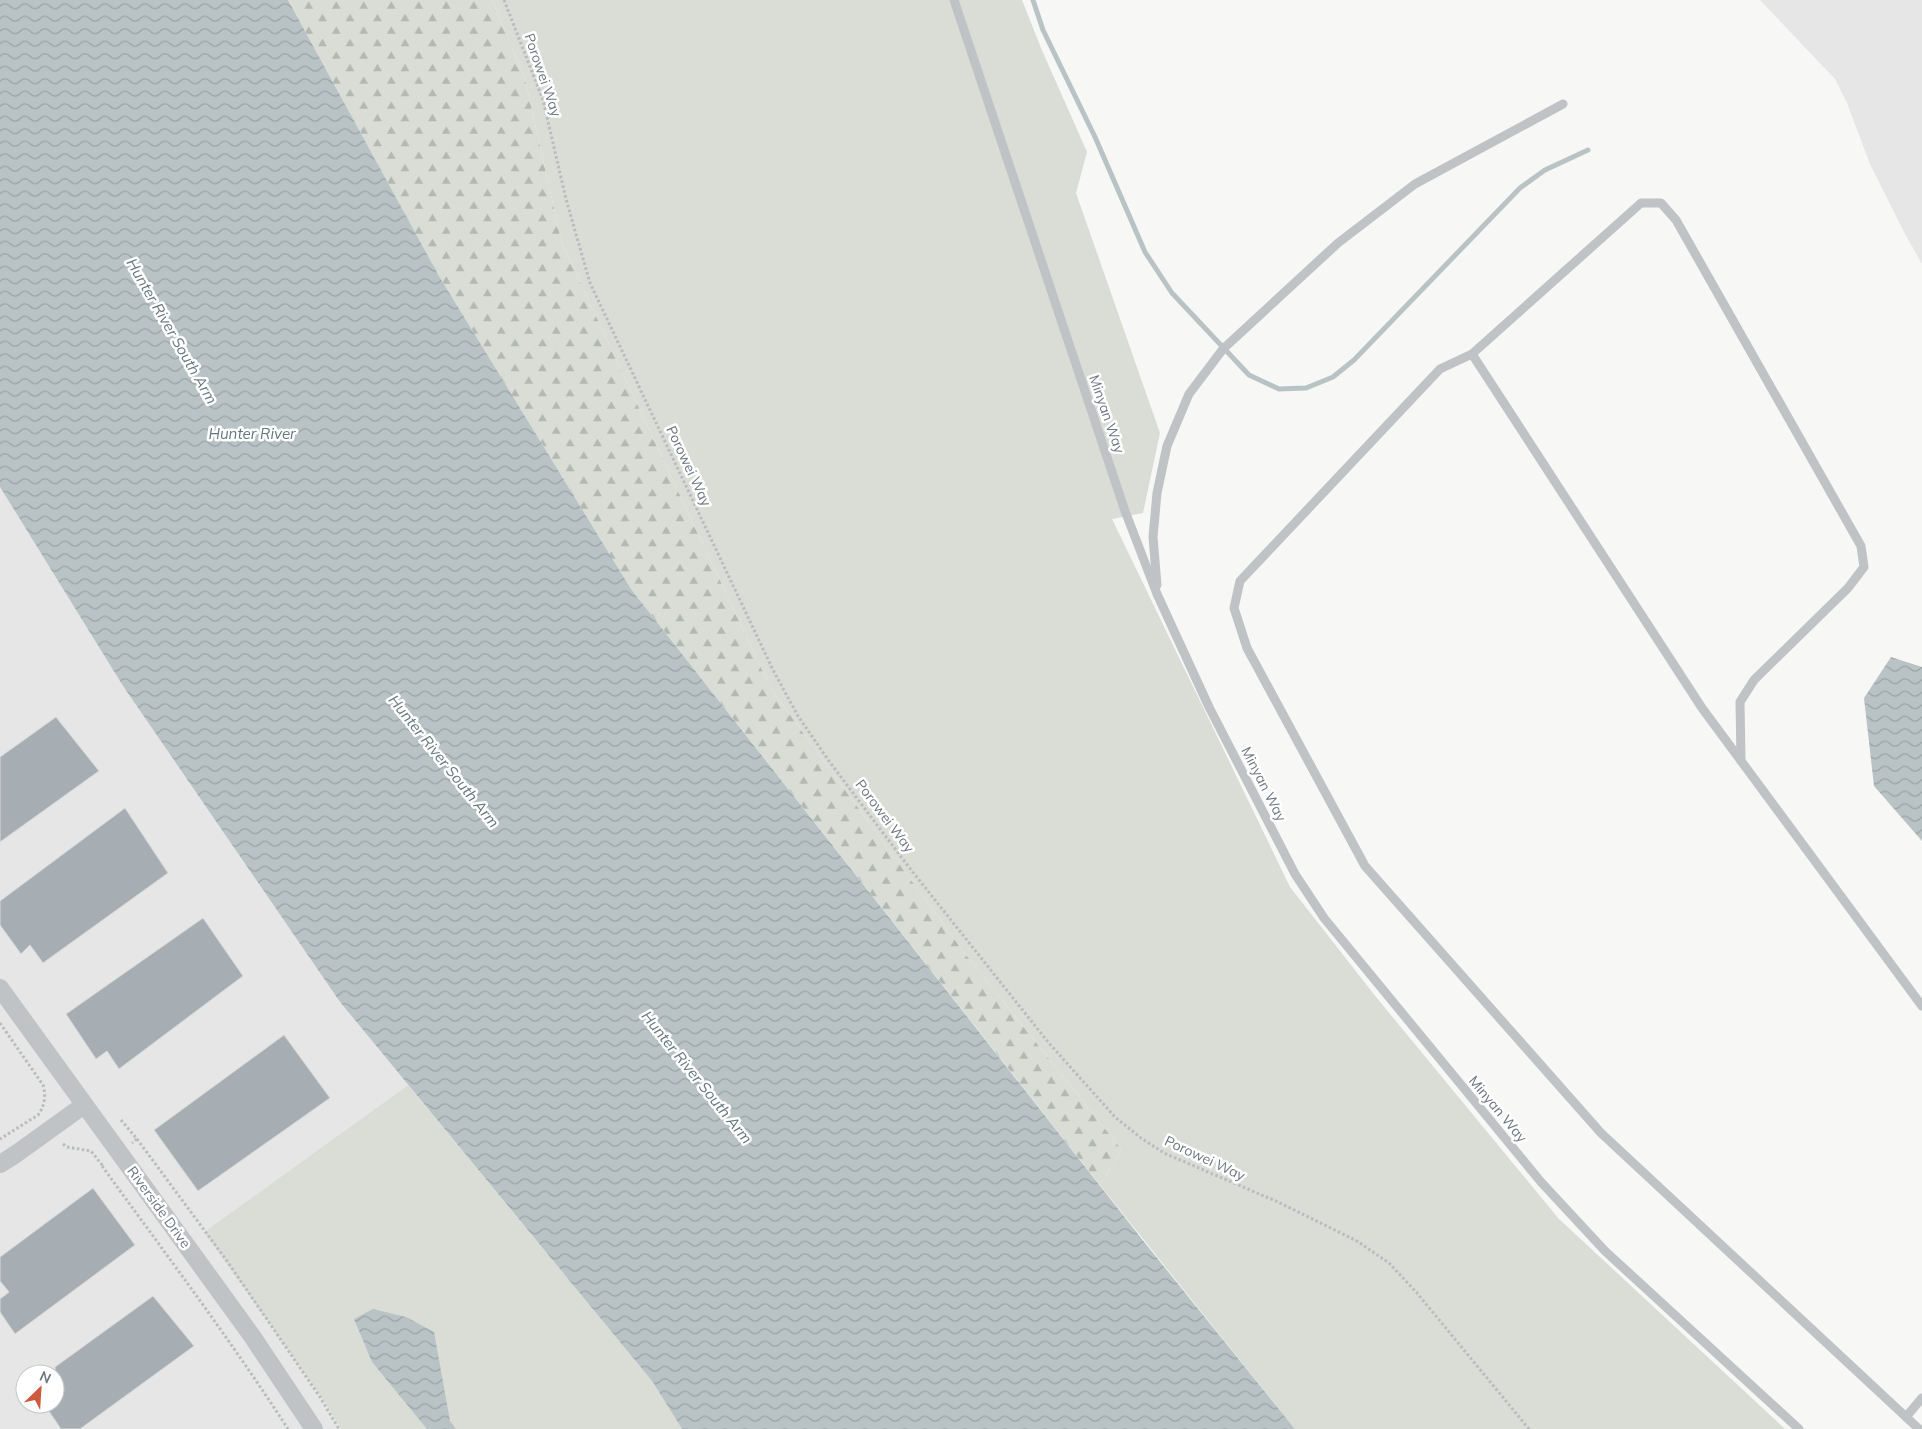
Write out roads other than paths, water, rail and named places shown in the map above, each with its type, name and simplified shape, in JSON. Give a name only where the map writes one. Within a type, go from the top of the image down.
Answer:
[{"type":"street","name":"Riverside Drive","points":[[0,988],[258,1344],[314,1429]]},
{"type":"street","points":[[0,1164],[84,1105]]},
{"type":"lane","name":"Minyan Way","points":[[954,0],[1125,511],[1157,594],[1209,706],[1295,874],[1324,918],[1541,1182],[1605,1251],[1799,1429]]},
{"type":"lane","points":[[1157,594],[1154,537],[1157,493],[1168,446],[1189,394],[1224,349],[1338,243],[1415,184],[1563,104]]},
{"type":"lane","points":[[1741,761],[1740,702],[1754,680],[1848,588],[1864,567],[1861,546],[1676,220],[1661,203],[1641,203],[1472,354],[1440,369],[1240,582],[1234,608],[1247,648],[1365,866],[1601,1134],[1919,1429]]},
{"type":"lane","points":[[1472,354],[1702,708],[1922,1006]]},
{"type":"lane","points":[[1906,1417],[1922,1398]]},
{"type":"water","name":"Hunter River","points":[[0,0],[288,0],[439,276],[631,589],[1145,1243],[1295,1429],[682,1429],[652,1381],[340,1002],[123,686],[0,487]]},
{"type":"water","points":[[1891,657],[1922,667],[1922,841],[1874,786],[1864,698]]},
{"type":"water","points":[[373,1309],[406,1317],[434,1332],[450,1421],[456,1429],[427,1429],[372,1362],[354,1319]]},
{"type":"waterway","points":[[1033,0],[1043,30],[1095,137],[1145,252],[1172,293],[1249,375],[1279,389],[1306,388],[1333,377],[1354,360],[1520,188],[1545,170],[1588,150]]},
{"type":"water label","name":"Hunter River South Arm","points":[[172,331]]},
{"type":"water label","name":"Hunter River South Arm","points":[[444,761]]},
{"type":"water label","name":"Hunter River South Arm","points":[[697,1077]]}]
